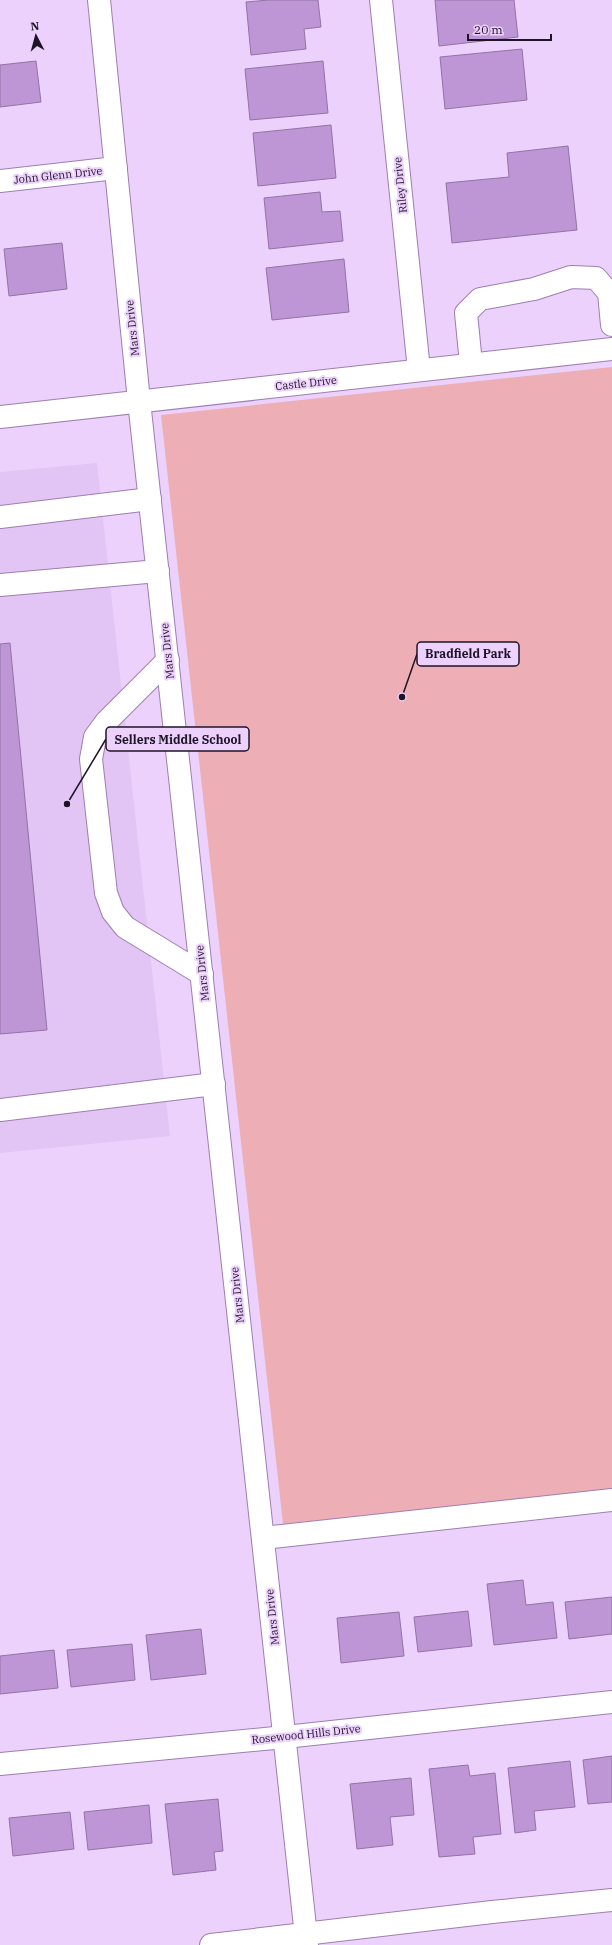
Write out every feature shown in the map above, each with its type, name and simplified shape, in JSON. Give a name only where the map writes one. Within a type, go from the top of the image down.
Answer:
[{"type":"street","name":"Mars Drive","points":[[99,0],[150,499],[306,1939]]},
{"type":"street","name":"Riley Drive","points":[[380,0],[419,370]]},
{"type":"street","name":"John Glenn Drive","points":[[0,181],[116,168]]},
{"type":"street","points":[[471,364],[466,313],[480,299],[534,288],[571,277],[596,278],[609,293],[612,325]]},
{"type":"street","name":"Castle Drive","points":[[0,416],[612,349]]},
{"type":"street","points":[[0,517],[150,499]]},
{"type":"street","points":[[0,585],[158,571]]},
{"type":"street","points":[[168,660],[106,722],[95,738],[91,759],[106,893],[113,912],[125,927],[202,974]]},
{"type":"street","points":[[0,1110],[214,1084]]},
{"type":"street","points":[[263,1538],[612,1500]]},
{"type":"street","name":"Rosewood Hills Drive","points":[[0,1764],[285,1737],[612,1702]]},
{"type":"street","points":[[211,1945],[306,1939],[492,1912],[612,1900]]},
{"type":"shaded area","points":[[612,367],[612,1489],[283,1524],[161,415]]},
{"type":"shaded area","points":[[97,463],[170,1136],[0,1153],[0,472]]},
{"type":"building","points":[[269,0],[318,0],[321,27],[304,29],[306,49],[251,55],[246,2]]},
{"type":"building","points":[[435,0],[514,0],[518,37],[439,46]]},
{"type":"building","points":[[522,49],[527,100],[445,109],[440,57]]},
{"type":"building","points":[[36,61],[41,102],[0,107],[0,65]]},
{"type":"building","points":[[323,61],[328,113],[250,120],[245,69]]},
{"type":"building","points":[[331,125],[336,178],[258,186],[253,133]]},
{"type":"building","points":[[568,146],[577,230],[452,243],[446,183],[509,177],[507,153]]},
{"type":"building","points":[[320,192],[322,212],[340,211],[343,241],[269,249],[264,198]]},
{"type":"building","points":[[62,243],[67,289],[9,296],[4,249]]},
{"type":"building","points":[[344,259],[349,312],[272,320],[266,268]]},
{"type":"building","points":[[10,643],[47,1030],[0,1034],[0,644]]},
{"type":"building","points":[[523,1580],[526,1605],[553,1602],[557,1638],[494,1645],[487,1584]]},
{"type":"building","points":[[612,1597],[612,1634],[569,1639],[565,1602]]},
{"type":"building","points":[[468,1611],[472,1646],[418,1652],[414,1617]]},
{"type":"building","points":[[399,1612],[404,1656],[341,1663],[337,1618]]},
{"type":"building","points":[[201,1629],[206,1674],[151,1680],[146,1635]]},
{"type":"building","points":[[132,1644],[135,1680],[71,1687],[67,1650]]},
{"type":"building","points":[[54,1650],[58,1688],[0,1694],[0,1656]]},
{"type":"building","points":[[612,1756],[612,1802],[588,1804],[583,1760]]},
{"type":"building","points":[[570,1761],[575,1807],[534,1811],[536,1830],[515,1833],[508,1768]]},
{"type":"building","points":[[468,1765],[470,1776],[495,1773],[501,1834],[473,1837],[475,1854],[439,1857],[429,1769]]},
{"type":"building","points":[[411,1778],[414,1815],[390,1817],[393,1845],[357,1849],[350,1784]]},
{"type":"building","points":[[218,1799],[223,1851],[214,1852],[216,1870],[173,1875],[165,1804]]},
{"type":"building","points":[[149,1805],[152,1843],[88,1850],[84,1812]]},
{"type":"building","points":[[70,1812],[74,1849],[13,1856],[9,1818]]},
{"type":"place","name":"Bradfield Park","points":[[402,697]]},
{"type":"place","name":"Sellers Middle School","points":[[67,804]]}]
